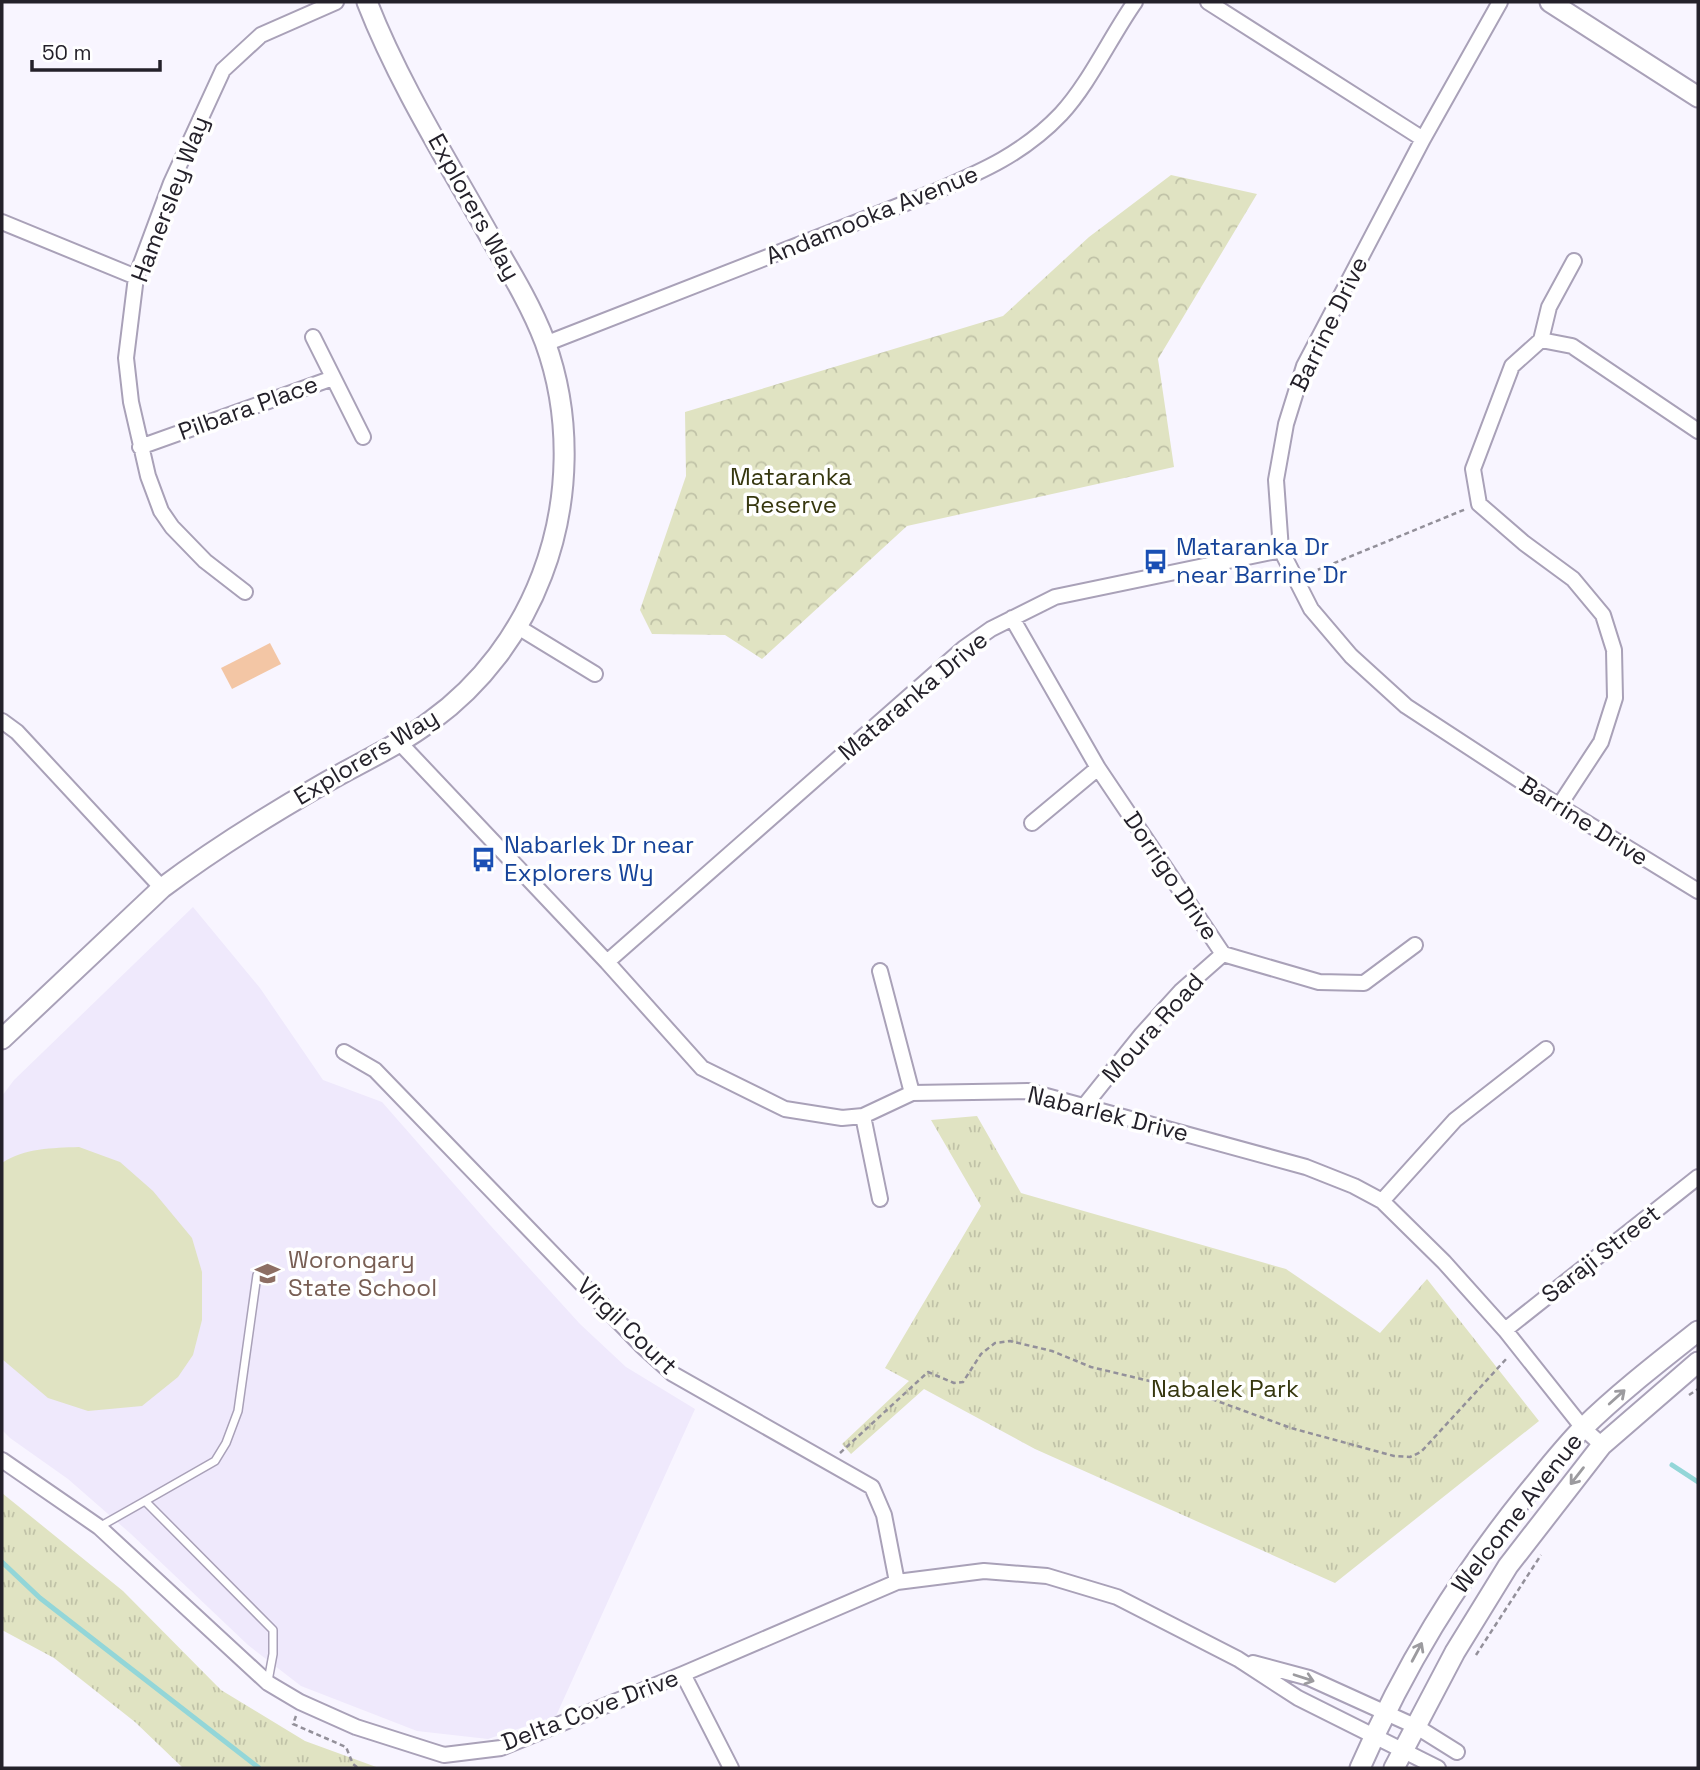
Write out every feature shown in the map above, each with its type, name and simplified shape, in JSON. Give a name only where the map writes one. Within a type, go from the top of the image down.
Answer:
[{"type":"street","name":"Hamersley Way","points":[[245,592],[205,561],[172,527],[161,511],[140,447],[126,358],[136,277],[172,183],[223,70],[261,35],[335,2]]},
{"type":"street","name":"Explorers Way","points":[[2,1039],[162,888],[243,830],[399,743],[432,721],[474,684],[518,627],[550,554],[565,469],[557,387],[545,344],[527,302],[395,67],[367,2]]},
{"type":"street","name":"Andamooka Avenue","points":[[545,344],[994,166],[1032,140],[1062,112],[1135,2]]},
{"type":"street","points":[[1208,2],[1423,139]]},
{"type":"street","name":"Barrine Drive","points":[[1500,2],[1423,139],[1304,366],[1286,424],[1276,480],[1281,551],[1311,609],[1351,656],[1406,706],[1559,806],[1698,891]]},
{"type":"street","points":[[1550,2],[1698,97]]},
{"type":"street","points":[[2,222],[136,277]]},
{"type":"street","points":[[1559,806],[1601,742],[1615,698],[1614,650],[1603,615],[1573,579],[1524,543],[1479,504],[1474,469],[1513,366],[1541,340],[1549,307],[1574,261]]},
{"type":"street","points":[[313,337],[333,378]]},
{"type":"street","points":[[1541,340],[1573,346],[1698,431]]},
{"type":"street","name":"Pilbara Place","points":[[140,447],[333,378],[363,437]]},
{"type":"street","name":"Mataranka Drive","points":[[607,962],[964,648],[991,629],[1055,597],[1281,551]]},
{"type":"street","name":"Dorrigo Drive","points":[[1012,618],[1098,768],[1223,954],[1319,982],[1364,983],[1415,945]]},
{"type":"street","points":[[518,627],[595,674]]},
{"type":"street","points":[[2,721],[17,732],[162,888]]},
{"type":"street","name":"Nabarlek Drive","points":[[399,743],[607,962],[702,1068],[785,1109],[842,1118],[863,1115],[912,1093],[1028,1091],[1306,1167],[1353,1186],[1382,1201],[1444,1262],[1505,1330],[1583,1428],[1602,1445]]},
{"type":"street","points":[[1032,823],[1098,768]]},
{"type":"street","name":"Moura Road","points":[[1085,1105],[1173,1000],[1223,954]]},
{"type":"street","points":[[880,971],[912,1093]]},
{"type":"street","points":[[1382,1201],[1455,1120],[1546,1049]]},
{"type":"street","name":"Virgil Court","points":[[344,1052],[374,1070],[641,1345],[673,1374],[872,1487],[884,1515],[897,1583]]},
{"type":"street","points":[[863,1115],[880,1199]]},
{"type":"street","name":"Saraji Street","points":[[1505,1330],[1698,1177]]},
{"type":"street","name":"Welcome Avenue","points":[[1360,1768],[1384,1712],[1423,1639],[1483,1549],[1583,1428],[1629,1386],[1698,1331]]},
{"type":"street","name":"Welcome Avenue","points":[[1395,1768],[1455,1651],[1508,1566],[1602,1445],[1698,1362]]},
{"type":"street","name":"Delta Cove Drive","points":[[2,1460],[99,1527],[268,1683],[300,1702],[356,1727],[444,1755],[501,1748],[897,1583],[984,1571],[1047,1576],[1116,1597],[1238,1659],[1298,1698],[1438,1768]]},
{"type":"street","name":"Delta Cove Drive","points":[[1238,1659],[1309,1678],[1417,1727],[1457,1752]]},
{"type":"street","points":[[683,1674],[731,1768]]},
{"type":"lane","points":[[99,1527],[215,1461],[226,1443],[238,1410],[257,1275]]},
{"type":"lane","points":[[145,1501],[273,1630],[273,1654],[268,1683]]},
{"type":"path","points":[[1296,579],[1479,504]]},
{"type":"path","points":[[831,1462],[929,1372],[954,1383],[963,1382],[981,1354],[995,1343],[1010,1341],[1052,1351],[1091,1367],[1187,1391],[1291,1428],[1394,1456],[1410,1457],[1421,1452],[1517,1346]]},
{"type":"path","points":[[1685,1398],[1698,1390]]},
{"type":"path","points":[[1472,1662],[1548,1546]]},
{"type":"path","points":[[300,1702],[293,1724],[346,1746],[353,1764],[358,1768]]},
{"type":"shaded area","name":"Worongary State School","points":[[193,907],[260,988],[323,1080],[382,1102],[580,1324],[626,1367],[695,1409],[556,1716],[488,1739],[417,1731],[301,1686],[248,1645],[131,1534],[68,1479],[2,1430],[2,1096],[14,1080]]},
{"type":"green space","name":"Mataranka Reserve","points":[[1171,175],[1257,194],[1158,359],[1174,467],[907,526],[762,659],[725,635],[652,634],[640,610],[686,476],[685,412],[1003,316],[1089,237]]},
{"type":"green space","name":"Nabalek Park","points":[[977,1116],[1021,1193],[1286,1269],[1380,1333],[1427,1279],[1539,1421],[1335,1583],[1035,1449],[924,1389],[851,1454],[842,1444],[909,1381],[885,1368],[981,1206],[931,1120]]},
{"type":"green space","points":[[79,1147],[120,1162],[153,1191],[192,1238],[202,1272],[202,1320],[193,1355],[178,1377],[142,1406],[88,1411],[48,1398],[2,1359],[2,1163],[29,1152]]},
{"type":"green space","points":[[2,1493],[123,1591],[221,1690],[305,1741],[379,1768],[183,1768],[135,1722],[54,1658],[2,1630]]},
{"type":"building","points":[[270,643],[281,664],[232,689],[221,668]]},
{"type":"waterway","points":[[1672,1465],[1698,1482]]},
{"type":"waterway","points":[[2,1562],[40,1598],[259,1768]]},
{"type":"place","name":"Mataranka Dr near Barrine Dr","points":[[1156,561]]},
{"type":"place","name":"Nabarlek Dr near Explorers Wy","points":[[484,859]]},
{"type":"place","name":"Worongary State School","points":[[268,1274]]}]
